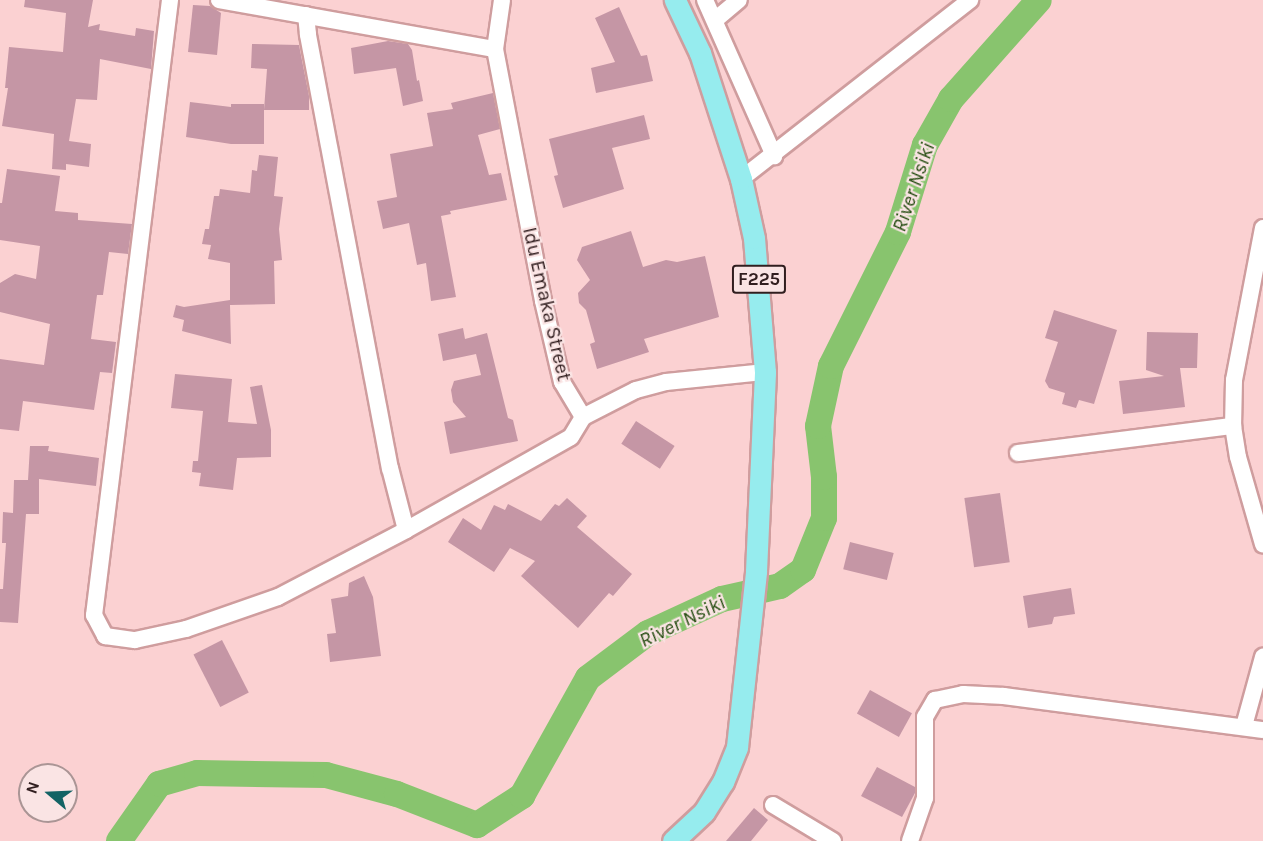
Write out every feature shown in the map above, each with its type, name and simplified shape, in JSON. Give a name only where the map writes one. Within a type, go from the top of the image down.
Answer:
[{"type":"main road","name":"F225","points":[[674,841],[704,812],[723,782],[737,747],[756,571],[765,372],[754,238],[741,179],[700,53],[675,0]]},
{"type":"street","points":[[170,0],[94,615],[105,636],[135,640],[186,629],[278,597],[406,530],[571,437],[583,417],[636,390],[666,382],[765,372]]},
{"type":"street","points":[[219,0],[495,49]]},
{"type":"street","name":"Idu Emaka Street","points":[[502,0],[495,49],[543,301],[562,382],[583,417]]},
{"type":"street","points":[[705,0],[774,156]]},
{"type":"street","points":[[715,20],[739,0]]},
{"type":"street","points":[[741,179],[774,156],[970,0]]},
{"type":"street","points":[[306,15],[390,468],[406,530]]},
{"type":"street","points":[[1263,228],[1234,380],[1233,426],[1238,457],[1263,544]]},
{"type":"street","points":[[1018,453],[1233,426]]},
{"type":"street","points":[[1244,726],[1263,657]]},
{"type":"street","points":[[910,841],[925,798],[925,717],[935,700],[963,694],[1004,696],[1263,730]]},
{"type":"street","points":[[773,805],[832,841]]},
{"type":"building","points":[[25,0],[93,0],[88,27],[100,24],[99,30],[135,36],[136,28],[154,31],[151,69],[100,59],[97,100],[76,99],[69,141],[91,144],[89,167],[66,164],[66,170],[52,169],[54,134],[2,126],[8,88],[5,88],[9,47],[63,52],[66,13],[24,7]]},
{"type":"building","points":[[193,5],[210,6],[221,13],[217,55],[188,52]]},
{"type":"building","points":[[619,7],[641,56],[647,55],[653,81],[596,93],[591,68],[615,62],[595,18]]},
{"type":"building","points":[[388,41],[408,44],[412,50],[423,101],[403,106],[396,68],[354,74],[351,48]]},
{"type":"building","points":[[252,44],[299,45],[309,96],[309,110],[264,110],[267,69],[251,68]]},
{"type":"building","points":[[493,93],[500,129],[478,135],[489,175],[501,173],[507,200],[450,211],[451,214],[441,216],[456,297],[431,301],[426,263],[417,265],[409,223],[383,229],[377,201],[397,197],[390,154],[433,146],[427,113],[453,109],[451,103]]},
{"type":"building","points":[[190,102],[231,107],[231,104],[264,104],[264,144],[231,144],[186,137]]},
{"type":"building","points":[[644,115],[650,139],[612,148],[624,189],[563,208],[554,176],[558,175],[549,139]]},
{"type":"building","points":[[259,155],[278,157],[274,196],[283,197],[279,229],[282,260],[274,261],[275,304],[230,305],[231,344],[182,331],[184,320],[173,317],[176,305],[184,307],[230,300],[230,263],[208,259],[211,245],[202,244],[205,229],[209,229],[214,196],[219,196],[220,189],[250,193],[252,170],[257,171]]},
{"type":"building","points":[[7,169],[60,176],[55,211],[78,213],[78,220],[132,224],[128,254],[109,252],[103,295],[97,295],[91,339],[116,342],[112,373],[100,372],[94,410],[23,401],[19,431],[0,429],[0,359],[44,365],[50,324],[0,312],[0,283],[15,274],[36,279],[40,246],[0,240],[0,203],[2,203]]},
{"type":"building","points":[[631,231],[643,267],[666,260],[677,262],[705,256],[719,317],[644,339],[649,352],[597,369],[590,344],[595,342],[586,310],[579,303],[578,293],[590,280],[577,260],[582,247]]},
{"type":"building","points":[[1054,310],[1117,330],[1094,404],[1079,400],[1076,408],[1062,404],[1065,393],[1049,388],[1045,381],[1058,342],[1045,338]]},
{"type":"building","points":[[463,328],[465,339],[487,333],[508,418],[513,420],[518,441],[450,454],[444,422],[466,417],[453,402],[451,390],[454,381],[481,375],[476,354],[443,361],[438,334]]},
{"type":"building","points":[[1147,332],[1198,333],[1197,368],[1180,368],[1185,407],[1123,414],[1119,381],[1164,376],[1146,370]]},
{"type":"building","points":[[175,374],[232,379],[228,422],[257,424],[250,387],[262,385],[271,430],[271,457],[237,458],[233,490],[199,486],[201,473],[192,472],[193,461],[198,461],[203,411],[171,408]]},
{"type":"building","points":[[636,421],[675,446],[660,469],[621,444]]},
{"type":"building","points":[[30,446],[49,446],[48,451],[99,458],[96,486],[39,479],[39,514],[26,514],[18,623],[0,622],[0,589],[3,589],[6,543],[2,543],[3,512],[13,513],[14,480],[28,480]]},
{"type":"building","points":[[1000,493],[1010,562],[974,567],[964,498]]},
{"type":"building","points":[[567,498],[587,516],[577,527],[632,574],[613,596],[609,593],[578,628],[521,576],[535,561],[510,548],[494,572],[448,542],[463,518],[481,530],[494,505],[505,510],[508,504],[541,521],[555,504],[559,506]]},
{"type":"building","points":[[850,542],[894,553],[887,580],[843,569]]},
{"type":"building","points":[[364,576],[373,597],[381,656],[330,662],[327,634],[336,633],[331,599],[348,596],[349,583]]},
{"type":"building","points":[[1071,588],[1075,614],[1054,617],[1052,624],[1028,628],[1023,596]]},
{"type":"building","points":[[222,640],[249,693],[220,707],[193,655]]},
{"type":"building","points":[[870,690],[912,713],[899,737],[857,714]]},
{"type":"building","points":[[877,767],[915,787],[915,793],[902,817],[861,796]]},
{"type":"building","points":[[754,808],[768,820],[751,841],[726,841]]},
{"type":"waterway","name":"River Nsiki","points":[[119,841],[159,784],[197,773],[326,775],[397,794],[477,825],[522,796],[588,678],[648,633],[722,599],[780,586],[803,570],[824,518],[824,477],[818,426],[831,366],[898,232],[925,145],[951,99],[1039,0]]}]
